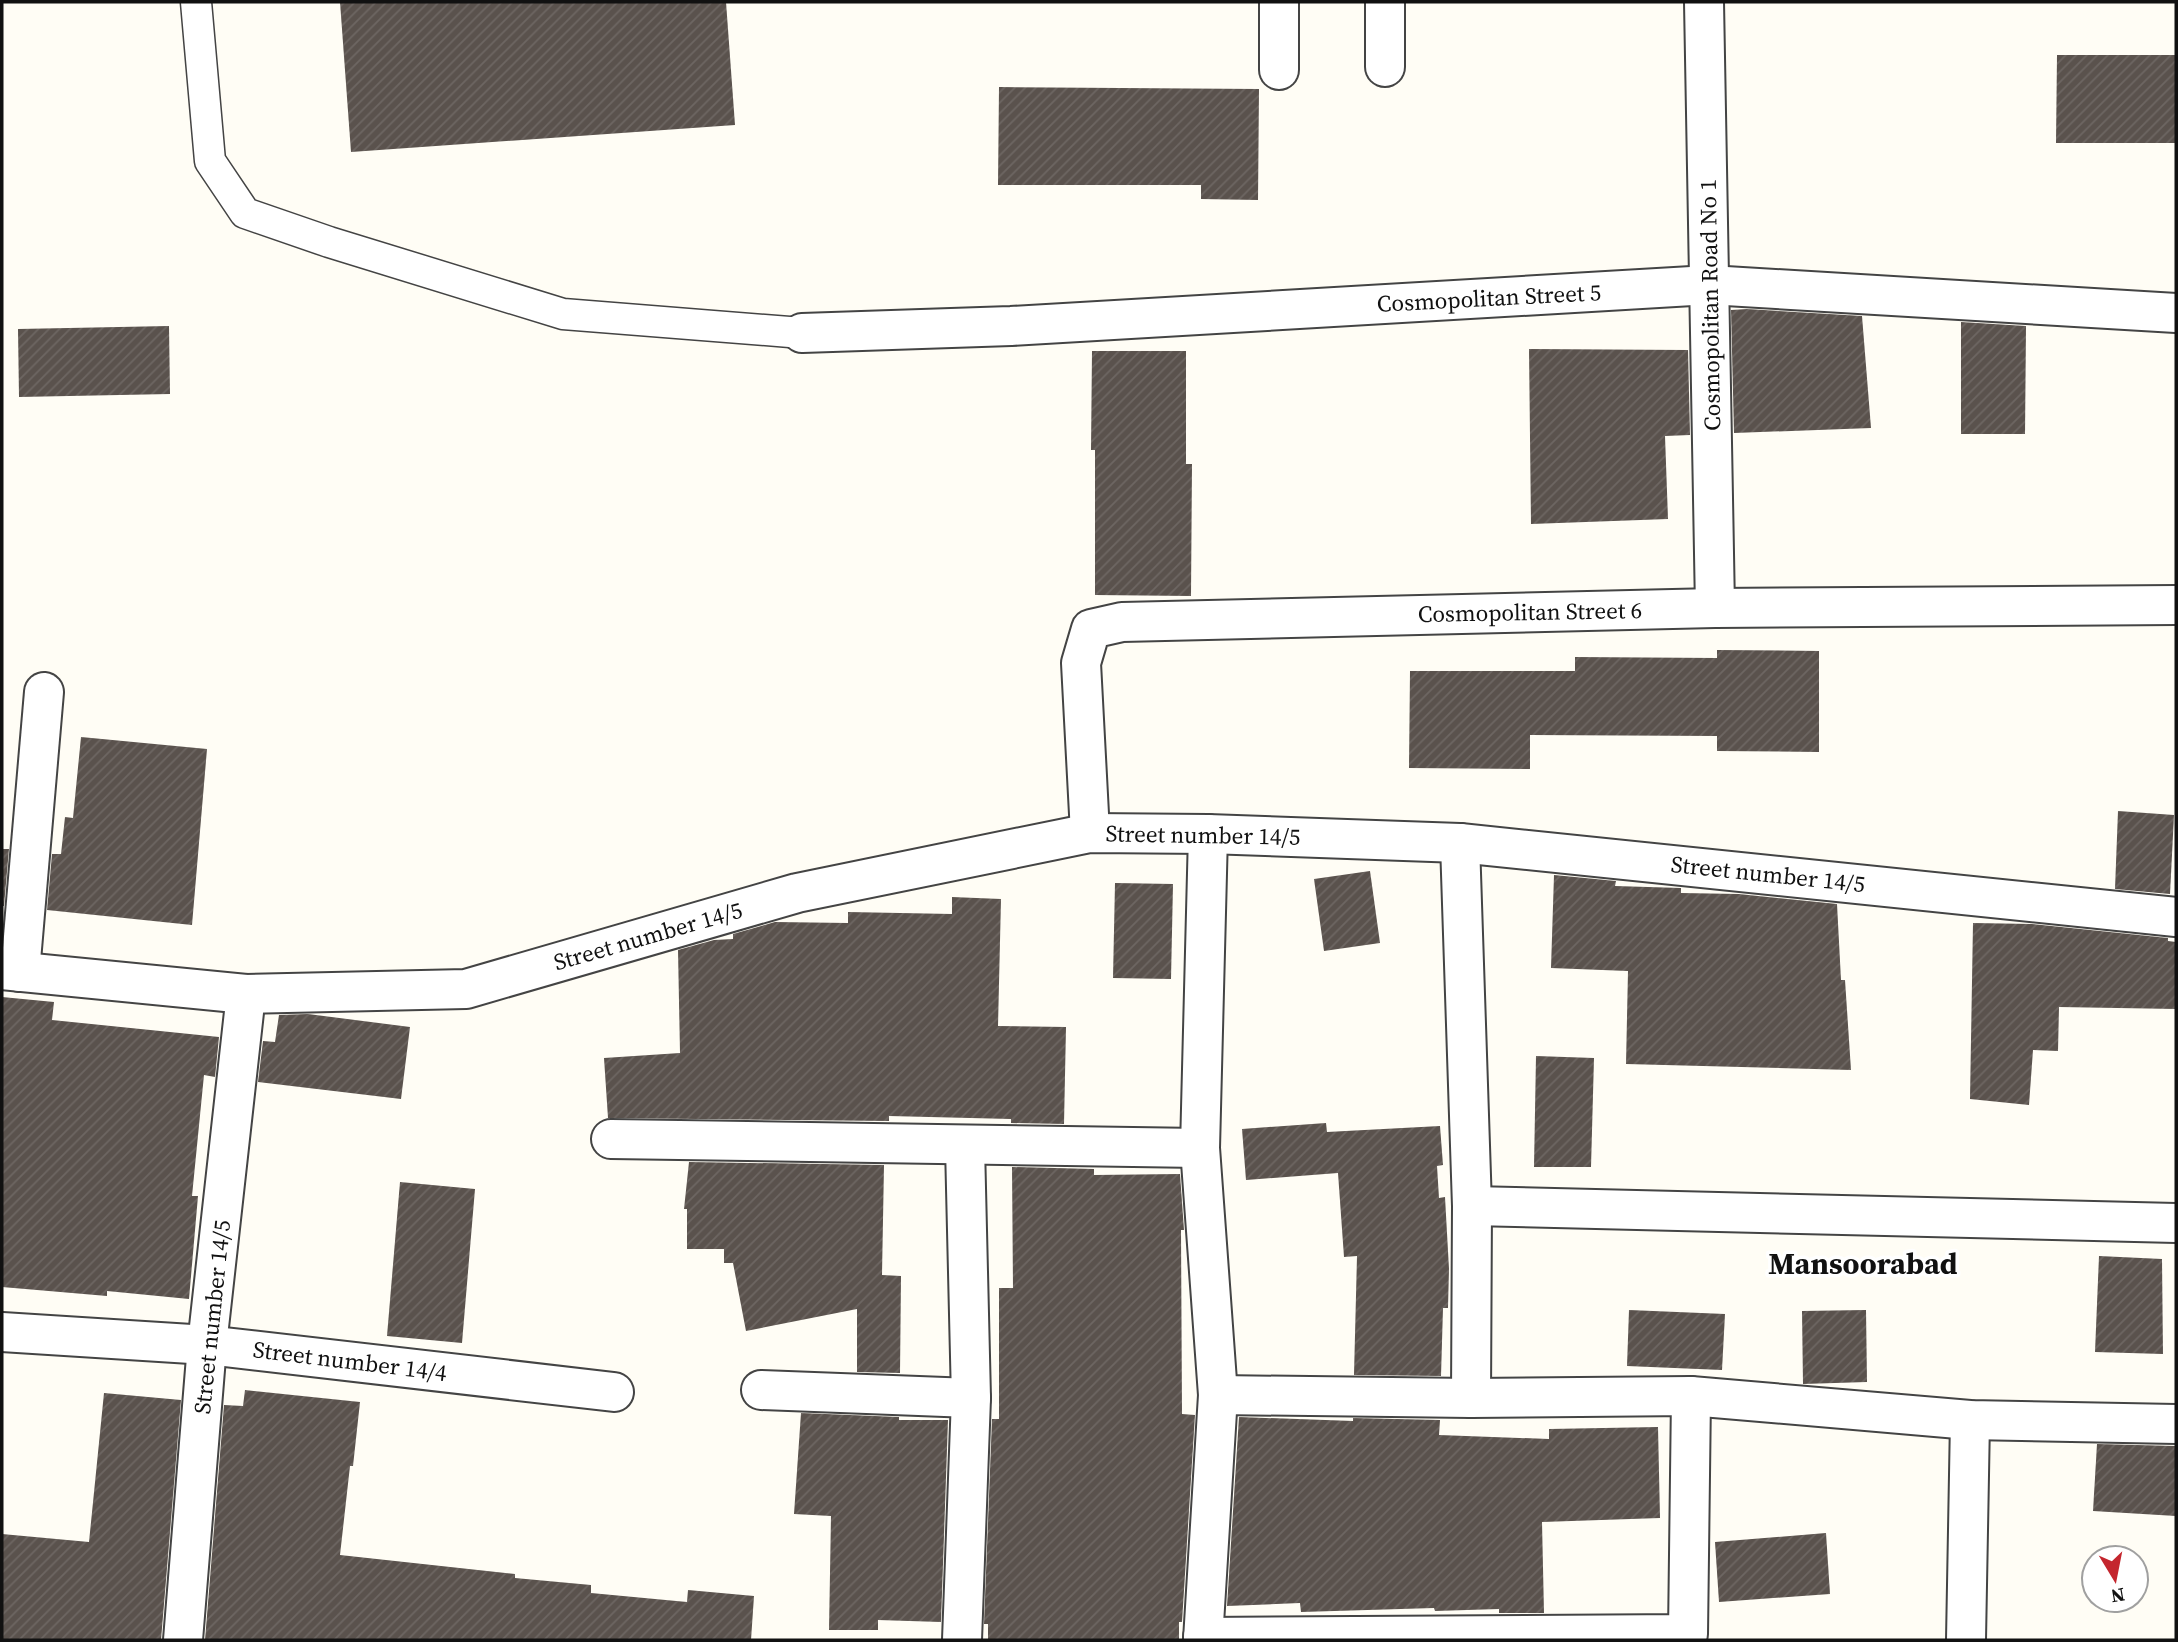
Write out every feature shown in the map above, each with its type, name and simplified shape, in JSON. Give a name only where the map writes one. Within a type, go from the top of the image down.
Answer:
[{"type":"street","points":[[1279,2],[1279,70]]},
{"type":"street","points":[[1385,2],[1385,67]]},
{"type":"street","name":"Cosmopolitan Road No 1","points":[[1704,2],[1716,608]]},
{"type":"street","name":"Cosmopolitan Street 5","points":[[802,333],[1011,326],[1709,285],[2176,313]]},
{"type":"street","name":"Cosmopolitan Street 6","points":[[1090,832],[1081,663],[1091,629],[1122,622],[1716,608],[2176,605]]},
{"type":"street","points":[[11,971],[44,692]]},
{"type":"street","name":"Street number 14/5","points":[[11,971],[246,993],[466,989],[797,892],[1090,832],[1460,843],[2176,917]]},
{"type":"street","points":[[1208,834],[1200,1148],[1218,1395],[1203,1639],[1688,1634],[1691,1396]]},
{"type":"street","points":[[1460,843],[1472,1206],[1471,1398]]},
{"type":"street","name":"Street number 14/5","points":[[183,1640],[208,1345],[246,993]]},
{"type":"street","points":[[611,1139],[1200,1148]]},
{"type":"street","points":[[962,1640],[971,1398],[965,1146]]},
{"type":"street","points":[[1472,1206],[2176,1223]]},
{"type":"street","name":"Street number 14/4","points":[[2,1332],[208,1345],[614,1392]]},
{"type":"street","points":[[761,1390],[971,1398]]},
{"type":"street","points":[[1218,1395],[1471,1398],[1691,1396],[1970,1420],[2176,1424]]},
{"type":"street","points":[[1966,1640],[1970,1420]]},
{"type":"lane","points":[[196,2],[210,161],[245,214],[563,314],[802,333]]},
{"type":"building","points":[[340,2],[726,2],[735,125],[351,152]]},
{"type":"building","points":[[2057,55],[2176,55],[2176,143],[2056,143]]},
{"type":"building","points":[[999,87],[1259,89],[1258,200],[1201,199],[1201,185],[998,185]]},
{"type":"building","points":[[1731,310],[1862,316],[1871,428],[1734,433]]},
{"type":"building","points":[[1961,322],[2026,326],[2025,434],[1961,434]]},
{"type":"building","points":[[169,326],[170,394],[19,397],[18,329]]},
{"type":"building","points":[[1529,349],[1688,350],[1690,435],[1665,436],[1668,519],[1531,524]]},
{"type":"building","points":[[1092,351],[1186,351],[1186,464],[1192,464],[1191,596],[1095,595],[1095,450],[1091,450]]},
{"type":"building","points":[[1717,650],[1819,651],[1819,752],[1717,751],[1717,736],[1530,735],[1530,769],[1409,768],[1410,671],[1575,671],[1575,657],[1717,658]]},
{"type":"building","points":[[81,737],[207,749],[192,925],[47,910],[52,854],[61,854],[65,817],[73,818]]},
{"type":"building","points":[[2118,811],[2174,815],[2170,894],[2115,889]]},
{"type":"building","points":[[2,849],[9,849],[4,906],[2,906]]},
{"type":"building","points":[[1370,871],[1380,943],[1324,951],[1314,879]]},
{"type":"building","points":[[1554,875],[1616,881],[1615,886],[1681,888],[1681,893],[1739,894],[1837,904],[1841,980],[1845,980],[1851,1070],[1626,1064],[1628,971],[1551,968]]},
{"type":"building","points":[[1115,883],[1173,884],[1171,979],[1113,978]]},
{"type":"building","points":[[952,897],[1001,899],[998,1026],[1066,1027],[1064,1124],[1011,1123],[1011,1119],[889,1116],[889,1121],[608,1118],[604,1058],[680,1053],[678,950],[714,940],[733,939],[733,934],[775,922],[848,923],[848,912],[952,914]]},
{"type":"building","points":[[1973,923],[2032,924],[2168,938],[2168,941],[2176,942],[2176,1009],[2059,1007],[2058,1051],[2033,1050],[2029,1105],[1970,1099]]},
{"type":"building","points":[[2,997],[54,1002],[52,1020],[219,1037],[215,1077],[204,1075],[192,1196],[198,1196],[189,1299],[107,1291],[107,1296],[2,1287]]},
{"type":"building","points":[[308,1014],[410,1027],[401,1099],[258,1082],[263,1041],[275,1042],[279,1015]]},
{"type":"building","points":[[1536,1056],[1594,1058],[1591,1167],[1534,1167]]},
{"type":"building","points":[[1326,1123],[1327,1132],[1440,1126],[1443,1165],[1437,1166],[1439,1198],[1445,1197],[1449,1269],[1448,1308],[1443,1308],[1441,1376],[1354,1375],[1357,1256],[1344,1257],[1338,1173],[1246,1180],[1242,1129]]},
{"type":"building","points":[[689,1162],[884,1165],[882,1275],[901,1276],[900,1373],[857,1372],[857,1309],[746,1331],[733,1263],[724,1263],[724,1249],[687,1249],[687,1209],[684,1209]]},
{"type":"building","points":[[1012,1167],[1094,1169],[1094,1175],[1180,1174],[1184,1230],[1181,1230],[1182,1414],[1195,1415],[1179,1640],[988,1640],[988,1624],[984,1624],[992,1419],[999,1419],[999,1288],[1013,1288]]},
{"type":"building","points":[[400,1182],[475,1189],[462,1343],[387,1336]]},
{"type":"building","points":[[2099,1256],[2162,1259],[2163,1354],[2095,1352]]},
{"type":"building","points":[[1629,1310],[1725,1314],[1722,1370],[1627,1366]]},
{"type":"building","points":[[1866,1310],[1867,1382],[1803,1384],[1802,1311]]},
{"type":"building","points":[[245,1390],[360,1402],[340,1555],[591,1585],[591,1593],[687,1602],[688,1590],[754,1596],[751,1640],[205,1640],[224,1405],[243,1406]]},
{"type":"building","points":[[104,1393],[181,1400],[161,1640],[2,1640],[2,1534],[89,1542]]},
{"type":"building","points":[[801,1413],[899,1417],[899,1420],[948,1420],[941,1622],[878,1620],[878,1630],[829,1630],[831,1516],[794,1514]]},
{"type":"building","points":[[1239,1417],[1353,1421],[1353,1418],[1440,1420],[1439,1435],[1549,1439],[1549,1429],[1658,1427],[1660,1518],[1542,1522],[1544,1613],[1499,1613],[1499,1609],[1435,1611],[1434,1608],[1301,1612],[1300,1603],[1227,1606]]},
{"type":"building","points":[[2097,1444],[2176,1446],[2176,1516],[2093,1511]]},
{"type":"building","points":[[1826,1533],[1830,1594],[1719,1602],[1715,1542]]},
{"type":"district","name":"Mansoorabad","points":[[1863,1263]]}]
